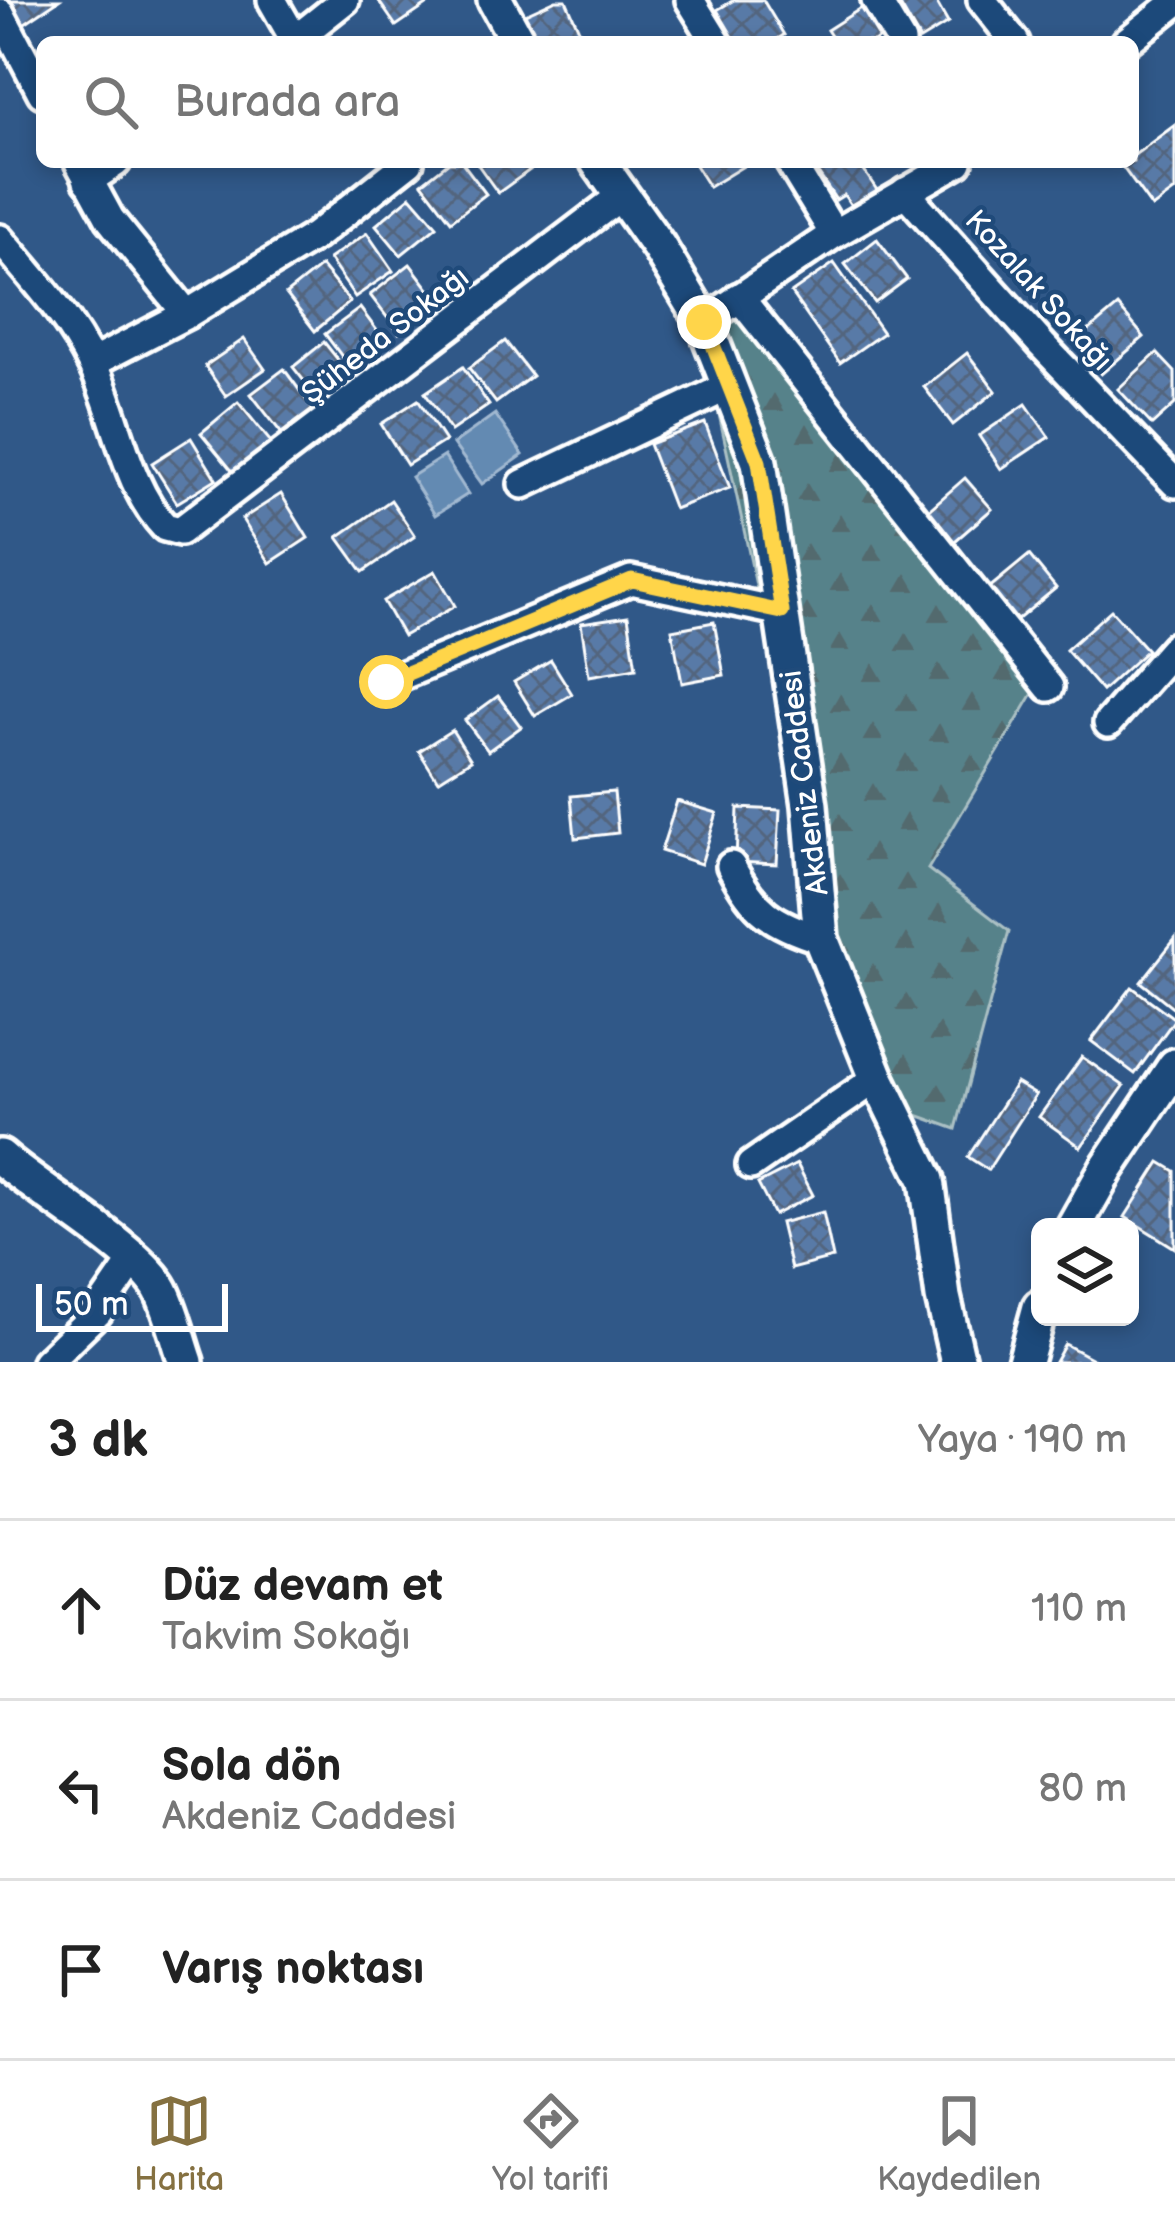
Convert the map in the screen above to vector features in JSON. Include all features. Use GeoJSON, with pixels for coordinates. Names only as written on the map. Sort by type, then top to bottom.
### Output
{"type":"FeatureCollection","features":[{"type":"Feature","properties":{"kind":"street"},"geometry":{"type":"LineString","coordinates":[[272,0],[290,36]]}},
{"type":"Feature","properties":{"kind":"street"},"geometry":{"type":"LineString","coordinates":[[299,36],[345,0]]}},
{"type":"Feature","properties":{"kind":"street"},"geometry":{"type":"LineString","coordinates":[[495,0],[515,36]]}},
{"type":"Feature","properties":{"kind":"street"},"geometry":{"type":"LineString","coordinates":[[690,0],[712,36]]}},
{"type":"Feature","properties":{"kind":"street"},"geometry":{"type":"LineString","coordinates":[[875,0],[897,36]]}},
{"type":"Feature","properties":{"kind":"street"},"geometry":{"type":"LineString","coordinates":[[982,0],[1010,36]]}},
{"type":"Feature","properties":{"kind":"street"},"geometry":{"type":"LineString","coordinates":[[1133,36],[1171,3]]}},
{"type":"Feature","properties":{"kind":"street"},"geometry":{"type":"LineString","coordinates":[[0,13],[36,82]]}},
{"type":"Feature","properties":{"kind":"street"},"geometry":{"type":"LineString","coordinates":[[0,239],[65,319],[92,363],[187,314],[315,236],[401,168]]}},
{"type":"Feature","properties":{"kind":"street","name":"Akdeniz Caddesi"},"geometry":{"type":"LineString","coordinates":[[602,168],[704,322],[759,462],[810,805],[821,939],[877,1078],[927,1180],[943,1297],[958,1362]]}},
{"type":"Feature","properties":{"kind":"street"},"geometry":{"type":"LineString","coordinates":[[794,168],[834,233]]}},
{"type":"Feature","properties":{"kind":"street"},"geometry":{"type":"LineString","coordinates":[[704,322],[834,233],[947,168]]}},
{"type":"Feature","properties":{"kind":"street"},"geometry":{"type":"LineString","coordinates":[[84,171],[121,234],[187,314]]}},
{"type":"Feature","properties":{"kind":"street","name":"Kozalak Sokağı"},"geometry":{"type":"LineString","coordinates":[[905,192],[1042,345],[1175,483]]}},
{"type":"Feature","properties":{"kind":"street","name":"Şüheda Sokağı"},"geometry":{"type":"LineString","coordinates":[[92,363],[136,477],[159,521],[172,530],[188,528],[622,195]]}},
{"type":"Feature","properties":{"kind":"street"},"geometry":{"type":"LineString","coordinates":[[739,296],[1049,687]]}},
{"type":"Feature","properties":{"kind":"street"},"geometry":{"type":"LineString","coordinates":[[523,484],[729,386]]}},
{"type":"Feature","properties":{"kind":"street"},"geometry":{"type":"LineString","coordinates":[[386,682],[632,580],[782,612]]}},
{"type":"Feature","properties":{"kind":"street"},"geometry":{"type":"LineString","coordinates":[[1108,723],[1175,647]]}},
{"type":"Feature","properties":{"kind":"street"},"geometry":{"type":"LineString","coordinates":[[731,866],[748,901],[789,929],[821,939]]}},
{"type":"Feature","properties":{"kind":"street"},"geometry":{"type":"LineString","coordinates":[[1079,1218],[1175,1066]]}},
{"type":"Feature","properties":{"kind":"street"},"geometry":{"type":"LineString","coordinates":[[751,1165],[877,1078]]}},
{"type":"Feature","properties":{"kind":"street"},"geometry":{"type":"LineString","coordinates":[[0,1157],[135,1258],[160,1287],[186,1362]]}},
{"type":"Feature","properties":{"kind":"street"},"geometry":{"type":"LineString","coordinates":[[46,1362],[98,1312],[135,1258]]}},
{"type":"Feature","properties":{"kind":"street"},"geometry":{"type":"LineString","coordinates":[[1025,1362],[1035,1326]]}},
{"type":"Feature","properties":{"kind":"green space"},"geometry":{"type":"Polygon","coordinates":[[[741,306],[1044,675],[928,869],[1009,931],[956,1129],[886,1104],[846,1002],[709,368],[741,306]]]}},
{"type":"Feature","properties":{"kind":"water"},"geometry":{"type":"Polygon","coordinates":[[[495,414],[523,455],[482,484],[453,444],[495,414]]]}},
{"type":"Feature","properties":{"kind":"water"},"geometry":{"type":"Polygon","coordinates":[[[444,456],[468,494],[435,515],[411,477],[444,456]]]}},
{"type":"Feature","properties":{"kind":"building"},"geometry":{"type":"Polygon","coordinates":[[[5,0],[59,0],[22,25],[5,0]]]}},
{"type":"Feature","properties":{"kind":"building"},"geometry":{"type":"Polygon","coordinates":[[[378,0],[434,0],[396,26],[378,0]]]}},
{"type":"Feature","properties":{"kind":"building"},"geometry":{"type":"Polygon","coordinates":[[[566,0],[582,36],[530,36],[521,16],[566,0]]]}},
{"type":"Feature","properties":{"kind":"building"},"geometry":{"type":"Polygon","coordinates":[[[734,0],[763,0],[784,35],[732,36],[717,10],[734,0]]]}},
{"type":"Feature","properties":{"kind":"building"},"geometry":{"type":"Polygon","coordinates":[[[897,0],[935,0],[948,23],[918,36],[897,0]]]}},
{"type":"Feature","properties":{"kind":"building"},"geometry":{"type":"Polygon","coordinates":[[[863,7],[882,36],[831,36],[827,30],[863,7]]]}},
{"type":"Feature","properties":{"kind":"building"},"geometry":{"type":"Polygon","coordinates":[[[1175,125],[1175,191],[1152,208],[1123,168],[1139,168],[1139,152],[1175,125]]]}},
{"type":"Feature","properties":{"kind":"building"},"geometry":{"type":"Polygon","coordinates":[[[441,168],[466,168],[486,194],[451,221],[422,183],[441,168]]]}},
{"type":"Feature","properties":{"kind":"building"},"geometry":{"type":"Polygon","coordinates":[[[480,168],[533,168],[498,193],[480,168]]]}},
{"type":"Feature","properties":{"kind":"building"},"geometry":{"type":"Polygon","coordinates":[[[697,168],[740,168],[709,187],[697,168]]]}},
{"type":"Feature","properties":{"kind":"building"},"geometry":{"type":"Polygon","coordinates":[[[862,168],[879,193],[854,210],[844,195],[836,200],[816,170],[862,168]]]}},
{"type":"Feature","properties":{"kind":"building"},"geometry":{"type":"Polygon","coordinates":[[[411,196],[437,226],[401,255],[376,225],[411,196]]]}},
{"type":"Feature","properties":{"kind":"building"},"geometry":{"type":"Polygon","coordinates":[[[367,233],[393,271],[355,297],[329,259],[367,233]]]}},
{"type":"Feature","properties":{"kind":"building"},"geometry":{"type":"Polygon","coordinates":[[[877,239],[907,279],[875,303],[845,264],[877,239]]]}},
{"type":"Feature","properties":{"kind":"building"},"geometry":{"type":"Polygon","coordinates":[[[834,263],[883,333],[840,363],[791,293],[834,263]]]}},
{"type":"Feature","properties":{"kind":"building"},"geometry":{"type":"Polygon","coordinates":[[[410,264],[439,302],[399,333],[370,295],[410,264]]]}},
{"type":"Feature","properties":{"kind":"building"},"geometry":{"type":"Polygon","coordinates":[[[321,266],[350,302],[315,331],[286,294],[321,266]]]}},
{"type":"Feature","properties":{"kind":"building"},"geometry":{"type":"Polygon","coordinates":[[[1118,306],[1144,337],[1101,374],[1075,342],[1118,306]]]}},
{"type":"Feature","properties":{"kind":"building"},"geometry":{"type":"Polygon","coordinates":[[[360,308],[387,344],[352,370],[325,334],[360,308]]]}},
{"type":"Feature","properties":{"kind":"building"},"geometry":{"type":"Polygon","coordinates":[[[244,339],[265,369],[226,396],[205,366],[244,339]]]}},
{"type":"Feature","properties":{"kind":"building"},"geometry":{"type":"Polygon","coordinates":[[[505,341],[532,376],[496,403],[469,368],[505,341]]]}},
{"type":"Feature","properties":{"kind":"building"},"geometry":{"type":"Polygon","coordinates":[[[324,342],[354,380],[323,405],[293,367],[324,342]]]}},
{"type":"Feature","properties":{"kind":"building"},"geometry":{"type":"Polygon","coordinates":[[[967,353],[996,391],[953,425],[924,387],[967,353]]]}},
{"type":"Feature","properties":{"kind":"building"},"geometry":{"type":"Polygon","coordinates":[[[1157,353],[1175,372],[1175,404],[1152,425],[1118,389],[1157,353]]]}},
{"type":"Feature","properties":{"kind":"building"},"geometry":{"type":"Polygon","coordinates":[[[463,367],[489,405],[451,431],[425,393],[463,367]]]}},
{"type":"Feature","properties":{"kind":"building"},"geometry":{"type":"Polygon","coordinates":[[[284,369],[314,410],[282,434],[251,394],[284,369]]]}},
{"type":"Feature","properties":{"kind":"building"},"geometry":{"type":"Polygon","coordinates":[[[418,400],[445,441],[407,465],[381,424],[418,400]]]}},
{"type":"Feature","properties":{"kind":"building"},"geometry":{"type":"Polygon","coordinates":[[[238,402],[275,447],[238,478],[201,433],[238,402]]]}},
{"type":"Feature","properties":{"kind":"building"},"geometry":{"type":"Polygon","coordinates":[[[1026,404],[1049,437],[1001,469],[979,436],[1026,404]]]}},
{"type":"Feature","properties":{"kind":"building"},"geometry":{"type":"Polygon","coordinates":[[[705,423],[730,488],[674,509],[649,444],[705,423]]]}},
{"type":"Feature","properties":{"kind":"building"},"geometry":{"type":"Polygon","coordinates":[[[191,438],[216,479],[177,503],[152,463],[191,438]]]}},
{"type":"Feature","properties":{"kind":"building"},"geometry":{"type":"Polygon","coordinates":[[[965,478],[992,509],[948,547],[922,516],[965,478]]]}},
{"type":"Feature","properties":{"kind":"building"},"geometry":{"type":"Polygon","coordinates":[[[281,494],[308,538],[270,563],[242,519],[281,494]]]}},
{"type":"Feature","properties":{"kind":"building"},"geometry":{"type":"Polygon","coordinates":[[[391,500],[415,536],[363,572],[338,537],[391,500]]]}},
{"type":"Feature","properties":{"kind":"building"},"geometry":{"type":"Polygon","coordinates":[[[1029,555],[1056,588],[1010,626],[983,593],[1029,555]]]}},
{"type":"Feature","properties":{"kind":"building"},"geometry":{"type":"Polygon","coordinates":[[[435,571],[455,606],[403,636],[383,601],[435,571]]]}},
{"type":"Feature","properties":{"kind":"building"},"geometry":{"type":"Polygon","coordinates":[[[1111,610],[1147,650],[1102,691],[1066,650],[1111,610]]]}},
{"type":"Feature","properties":{"kind":"building"},"geometry":{"type":"Polygon","coordinates":[[[628,616],[636,668],[589,676],[581,623],[628,616]]]}},
{"type":"Feature","properties":{"kind":"building"},"geometry":{"type":"Polygon","coordinates":[[[714,622],[724,675],[682,683],[672,630],[714,622]]]}},
{"type":"Feature","properties":{"kind":"building"},"geometry":{"type":"Polygon","coordinates":[[[551,660],[572,694],[535,716],[514,682],[551,660]]]}},
{"type":"Feature","properties":{"kind":"building"},"geometry":{"type":"Polygon","coordinates":[[[498,696],[521,727],[488,751],[465,720],[498,696]]]}},
{"type":"Feature","properties":{"kind":"building"},"geometry":{"type":"Polygon","coordinates":[[[452,730],[471,760],[438,781],[419,751],[452,730]]]}},
{"type":"Feature","properties":{"kind":"building"},"geometry":{"type":"Polygon","coordinates":[[[614,792],[618,833],[575,838],[571,796],[614,792]]]}},
{"type":"Feature","properties":{"kind":"building"},"geometry":{"type":"Polygon","coordinates":[[[677,801],[717,813],[701,864],[661,851],[677,801]]]}},
{"type":"Feature","properties":{"kind":"building"},"geometry":{"type":"Polygon","coordinates":[[[738,808],[780,810],[777,864],[736,862],[738,808]]]}},
{"type":"Feature","properties":{"kind":"building"},"geometry":{"type":"Polygon","coordinates":[[[1175,939],[1175,1009],[1141,982],[1175,939]]]}},
{"type":"Feature","properties":{"kind":"building"},"geometry":{"type":"Polygon","coordinates":[[[1132,987],[1175,1019],[1135,1074],[1091,1041],[1132,987]]]}},
{"type":"Feature","properties":{"kind":"building"},"geometry":{"type":"Polygon","coordinates":[[[1082,1057],[1124,1086],[1081,1147],[1039,1117],[1082,1057]]]}},
{"type":"Feature","properties":{"kind":"building"},"geometry":{"type":"Polygon","coordinates":[[[1016,1083],[1036,1095],[988,1170],[968,1157],[1016,1083]]]}},
{"type":"Feature","properties":{"kind":"building"},"geometry":{"type":"Polygon","coordinates":[[[1160,1162],[1175,1171],[1175,1248],[1139,1226],[1139,1218],[1125,1217],[1160,1162]]]}},
{"type":"Feature","properties":{"kind":"building"},"geometry":{"type":"Polygon","coordinates":[[[797,1164],[813,1195],[774,1215],[758,1184],[797,1164]]]}},
{"type":"Feature","properties":{"kind":"building"},"geometry":{"type":"Polygon","coordinates":[[[823,1212],[833,1258],[791,1269],[780,1223],[823,1212]]]}},
{"type":"Feature","properties":{"kind":"building"},"geometry":{"type":"Polygon","coordinates":[[[1065,1344],[1098,1362],[1055,1362],[1065,1344]]]}},
{"type":"Feature","properties":{"kind":"route"},"geometry":{"type":"LineString","coordinates":[[386,682],[632,580],[782,612],[759,462],[704,322]]}}]}
